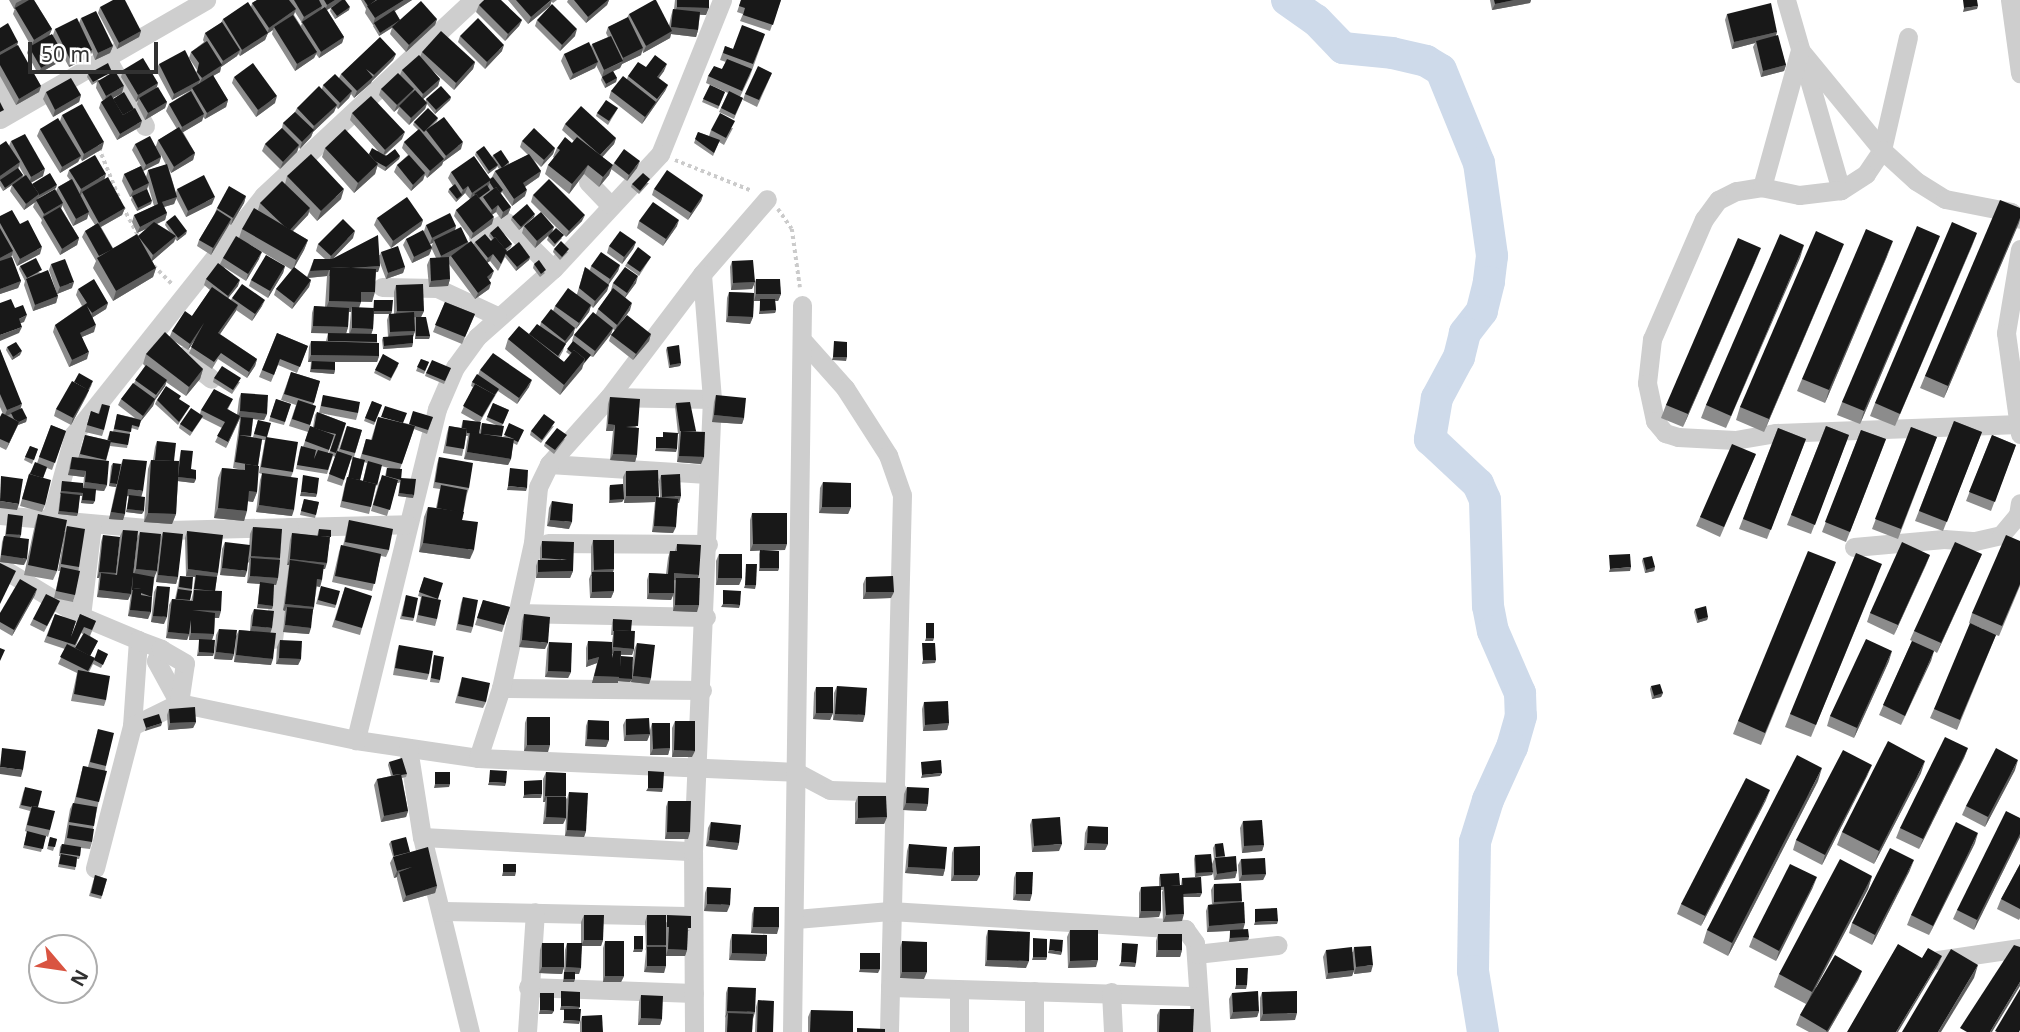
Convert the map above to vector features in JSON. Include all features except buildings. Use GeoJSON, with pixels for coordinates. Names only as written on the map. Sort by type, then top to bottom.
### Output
{"type":"FeatureCollection","features":[{"type":"Feature","properties":{"kind":"street"},"geometry":{"type":"LineString","coordinates":[[0,82],[7,114],[206,0]]}},
{"type":"Feature","properties":{"kind":"street"},"geometry":{"type":"LineString","coordinates":[[51,518],[74,434],[263,196],[473,0]]}},
{"type":"Feature","properties":{"kind":"street"},"geometry":{"type":"LineString","coordinates":[[356,740],[407,524],[447,383],[477,337],[497,316],[553,269],[609,204],[660,154],[722,0]]}},
{"type":"Feature","properties":{"kind":"street"},"geometry":{"type":"LineString","coordinates":[[1786,0],[1841,190]]}},
{"type":"Feature","properties":{"kind":"street"},"geometry":{"type":"LineString","coordinates":[[2010,0],[2020,73]]}},
{"type":"Feature","properties":{"kind":"street"},"geometry":{"type":"LineString","coordinates":[[1908,37],[1882,150],[1866,174],[1841,190],[1799,195],[1762,187],[1736,191],[1718,200],[1703,219],[1652,339],[1647,383],[1655,421],[1665,433],[1734,440],[1776,433],[2019,429],[2006,333],[2020,249]]}},
{"type":"Feature","properties":{"kind":"street"},"geometry":{"type":"LineString","coordinates":[[1800,50],[1882,150],[1945,199],[2011,212],[2020,219]]}},
{"type":"Feature","properties":{"kind":"street"},"geometry":{"type":"LineString","coordinates":[[1762,187],[1800,50]]}},
{"type":"Feature","properties":{"kind":"street"},"geometry":{"type":"LineString","coordinates":[[107,59],[145,125]]}},
{"type":"Feature","properties":{"kind":"street"},"geometry":{"type":"LineString","coordinates":[[31,72],[43,93]]}},
{"type":"Feature","properties":{"kind":"street"},"geometry":{"type":"LineString","coordinates":[[588,182],[609,204]]}},
{"type":"Feature","properties":{"kind":"street"},"geometry":{"type":"LineString","coordinates":[[478,758],[501,688],[533,543],[538,487],[549,464],[609,397],[702,274],[767,199]]}},
{"type":"Feature","properties":{"kind":"street"},"geometry":{"type":"LineString","coordinates":[[478,237],[506,222],[553,269]]}},
{"type":"Feature","properties":{"kind":"street"},"geometry":{"type":"LineString","coordinates":[[694,1032],[694,851],[706,617],[707,474],[712,399],[702,274]]}},
{"type":"Feature","properties":{"kind":"street"},"geometry":{"type":"LineString","coordinates":[[382,287],[438,288],[497,316]]}},
{"type":"Feature","properties":{"kind":"street"},"geometry":{"type":"LineString","coordinates":[[792,1032],[804,342],[802,306]]}},
{"type":"Feature","properties":{"kind":"street"},"geometry":{"type":"LineString","coordinates":[[155,334],[211,379]]}},
{"type":"Feature","properties":{"kind":"street"},"geometry":{"type":"LineString","coordinates":[[804,342],[845,388],[900,478],[898,792],[890,911],[889,1032]]}},
{"type":"Feature","properties":{"kind":"street"},"geometry":{"type":"LineString","coordinates":[[609,397],[712,399]]}},
{"type":"Feature","properties":{"kind":"street"},"geometry":{"type":"LineString","coordinates":[[549,464],[707,474]]}},
{"type":"Feature","properties":{"kind":"street"},"geometry":{"type":"LineString","coordinates":[[1854,547],[1944,539],[1975,541],[2001,535],[2018,515],[2020,503]]}},
{"type":"Feature","properties":{"kind":"street"},"geometry":{"type":"LineString","coordinates":[[0,515],[168,530],[407,524]]}},
{"type":"Feature","properties":{"kind":"street"},"geometry":{"type":"LineString","coordinates":[[81,617],[92,525]]}},
{"type":"Feature","properties":{"kind":"street"},"geometry":{"type":"LineString","coordinates":[[273,639],[289,527]]}},
{"type":"Feature","properties":{"kind":"street"},"geometry":{"type":"LineString","coordinates":[[533,543],[708,544]]}},
{"type":"Feature","properties":{"kind":"street"},"geometry":{"type":"LineString","coordinates":[[0,566],[81,617],[160,649],[185,663],[179,703]]}},
{"type":"Feature","properties":{"kind":"street"},"geometry":{"type":"LineString","coordinates":[[517,613],[706,617]]}},
{"type":"Feature","properties":{"kind":"street"},"geometry":{"type":"LineString","coordinates":[[95,868],[132,726],[138,640]]}},
{"type":"Feature","properties":{"kind":"street"},"geometry":{"type":"LineString","coordinates":[[501,688],[702,690]]}},
{"type":"Feature","properties":{"kind":"street"},"geometry":{"type":"LineString","coordinates":[[132,726],[179,703],[356,740],[478,758],[796,772],[830,790],[898,792]]}},
{"type":"Feature","properties":{"kind":"street"},"geometry":{"type":"LineString","coordinates":[[408,748],[422,837],[444,911],[470,1032]]}},
{"type":"Feature","properties":{"kind":"street"},"geometry":{"type":"LineString","coordinates":[[422,837],[694,851]]}},
{"type":"Feature","properties":{"kind":"street"},"geometry":{"type":"LineString","coordinates":[[444,911],[694,916]]}},
{"type":"Feature","properties":{"kind":"street"},"geometry":{"type":"LineString","coordinates":[[796,919],[890,911],[1185,929],[1195,943],[1201,1032]]}},
{"type":"Feature","properties":{"kind":"street"},"geometry":{"type":"LineString","coordinates":[[527,1032],[528,987],[536,912]]}},
{"type":"Feature","properties":{"kind":"street"},"geometry":{"type":"LineString","coordinates":[[1196,954],[1278,945]]}},
{"type":"Feature","properties":{"kind":"street"},"geometry":{"type":"LineString","coordinates":[[1938,960],[2020,948]]}},
{"type":"Feature","properties":{"kind":"street"},"geometry":{"type":"LineString","coordinates":[[528,987],[694,993]]}},
{"type":"Feature","properties":{"kind":"street"},"geometry":{"type":"LineString","coordinates":[[890,988],[1198,996]]}},
{"type":"Feature","properties":{"kind":"street"},"geometry":{"type":"LineString","coordinates":[[959,990],[959,1032]]}},
{"type":"Feature","properties":{"kind":"street"},"geometry":{"type":"LineString","coordinates":[[1034,991],[1034,1032]]}},
{"type":"Feature","properties":{"kind":"street"},"geometry":{"type":"LineString","coordinates":[[1111,992],[1113,1032]]}},
{"type":"Feature","properties":{"kind":"path"},"geometry":{"type":"LineString","coordinates":[[97,142],[143,245]]}},
{"type":"Feature","properties":{"kind":"path"},"geometry":{"type":"LineString","coordinates":[[660,154],[767,199],[786,216],[792,229],[802,306]]}},
{"type":"Feature","properties":{"kind":"path"},"geometry":{"type":"LineString","coordinates":[[148,255],[159,273],[185,296]]}},
{"type":"Feature","properties":{"kind":"waterway"},"geometry":{"type":"LineString","coordinates":[[1287,0],[1316,20],[1343,48],[1392,53],[1426,61],[1441,70],[1479,163],[1492,256],[1489,282],[1482,311],[1465,333],[1459,357],[1437,398],[1430,439],[1478,484],[1485,500],[1488,606],[1493,631],[1520,693],[1521,716],[1512,747],[1488,800],[1475,842],[1473,971],[1483,1032]]}}]}
